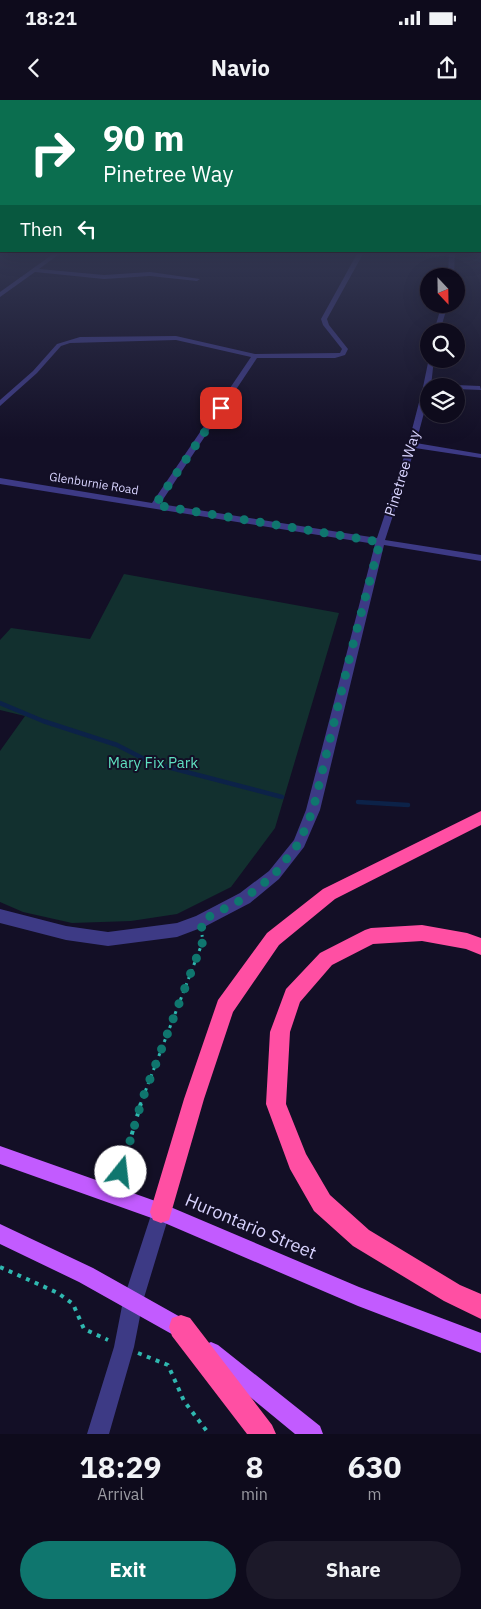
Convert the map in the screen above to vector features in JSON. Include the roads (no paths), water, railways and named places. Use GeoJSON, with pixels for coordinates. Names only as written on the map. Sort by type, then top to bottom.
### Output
{"type":"FeatureCollection","features":[{"type":"Feature","properties":{"kind":"highway"},"geometry":{"type":"LineString","coordinates":[[162,1212],[194,1099],[225,1007],[273,939],[329,894],[481,818]]}},
{"type":"Feature","properties":{"kind":"highway"},"geometry":{"type":"LineString","coordinates":[[481,947],[467,941],[422,933],[370,936],[326,959],[293,996],[280,1032],[276,1104],[298,1161],[322,1203],[361,1238],[452,1293],[481,1308]]}},
{"type":"Feature","properties":{"kind":"highway"},"geometry":{"type":"LineString","coordinates":[[181,1328],[263,1434]]}},
{"type":"Feature","properties":{"kind":"main road","name":"Hurontario Street"},"geometry":{"type":"LineString","coordinates":[[0,1155],[162,1212],[358,1296],[481,1343]]}},
{"type":"Feature","properties":{"kind":"main road"},"geometry":{"type":"LineString","coordinates":[[0,1234],[86,1275],[181,1328],[312,1434]]}},
{"type":"Feature","properties":{"kind":"street"},"geometry":{"type":"LineString","coordinates":[[0,404],[35,372],[59,345],[80,339],[163,337],[255,356],[335,356],[343,354],[345,349],[324,319],[327,314]]}},
{"type":"Feature","properties":{"kind":"street"},"geometry":{"type":"LineString","coordinates":[[155,505],[255,356]]}},
{"type":"Feature","properties":{"kind":"street"},"geometry":{"type":"LineString","coordinates":[[465,387],[480,388]]}},
{"type":"Feature","properties":{"kind":"street","name":"Pinetree Way"},"geometry":{"type":"LineString","coordinates":[[0,916],[66,933],[108,939],[178,930],[201,921],[245,898],[274,875],[299,843],[313,810],[380,542],[420,416]]}},
{"type":"Feature","properties":{"kind":"street"},"geometry":{"type":"LineString","coordinates":[[412,445],[481,456]]}},
{"type":"Feature","properties":{"kind":"street","name":"Glenburnie Road"},"geometry":{"type":"LineString","coordinates":[[0,481],[481,558]]}},
{"type":"Feature","properties":{"kind":"street"},"geometry":{"type":"LineString","coordinates":[[98,1434],[124,1347],[133,1301],[162,1212]]}},
{"type":"Feature","properties":{"kind":"waterway"},"geometry":{"type":"LineString","coordinates":[[0,703],[43,721],[117,745],[152,763],[282,797]]}},
{"type":"Feature","properties":{"kind":"waterway"},"geometry":{"type":"LineString","coordinates":[[358,802],[408,805]]}},
{"type":"Feature","properties":{"kind":"park label","name":"Mary Fix Park"},"geometry":{"type":"Point","coordinates":[153,762]}}]}
